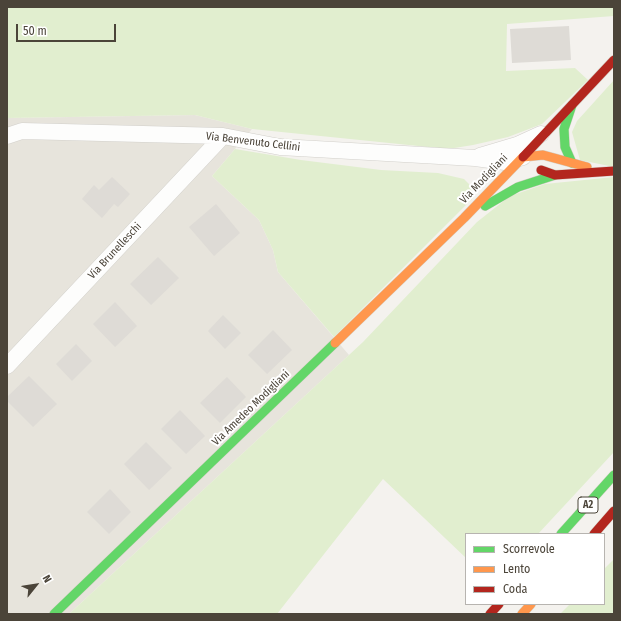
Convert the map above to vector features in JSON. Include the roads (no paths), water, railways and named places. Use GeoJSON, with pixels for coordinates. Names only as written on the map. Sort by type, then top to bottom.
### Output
{"type":"FeatureCollection","features":[{"type":"Feature","properties":{"kind":"main road","name":"Via Modigliani"},"geometry":{"type":"LineString","coordinates":[[464,218],[614,60]]}},
{"type":"Feature","properties":{"kind":"main road"},"geometry":{"type":"LineString","coordinates":[[572,105],[564,129],[565,147],[572,163]]}},
{"type":"Feature","properties":{"kind":"main road"},"geometry":{"type":"LineString","coordinates":[[523,157],[543,155],[602,172]]}},
{"type":"Feature","properties":{"kind":"main road"},"geometry":{"type":"LineString","coordinates":[[523,157],[533,168],[555,175]]}},
{"type":"Feature","properties":{"kind":"main road"},"geometry":{"type":"LineString","coordinates":[[464,218],[518,187],[555,175],[614,171]]}},
{"type":"Feature","properties":{"kind":"main road","name":"Via Amedeo Modigliani"},"geometry":{"type":"LineString","coordinates":[[54,614],[464,218]]}},
{"type":"Feature","properties":{"kind":"main road","name":"A2"},"geometry":{"type":"LineString","coordinates":[[562,533],[614,475]]}},
{"type":"Feature","properties":{"kind":"main road","name":"A2"},"geometry":{"type":"LineString","coordinates":[[595,533],[614,511]]}},
{"type":"Feature","properties":{"kind":"main road"},"geometry":{"type":"LineString","coordinates":[[490,614],[497,605]]}},
{"type":"Feature","properties":{"kind":"main road"},"geometry":{"type":"LineString","coordinates":[[522,614],[530,605]]}},
{"type":"Feature","properties":{"kind":"street","name":"Via Benvenuto Cellini"},"geometry":{"type":"LineString","coordinates":[[7,136],[22,131],[224,136],[280,147],[475,158],[510,155],[523,157]]}},
{"type":"Feature","properties":{"kind":"street","name":"Via Benvenuto Cellini"},"geometry":{"type":"LineString","coordinates":[[475,158],[517,145],[546,132]]}},
{"type":"Feature","properties":{"kind":"street","name":"Via Brunelleschi"},"geometry":{"type":"LineString","coordinates":[[7,366],[224,136]]}},
{"type":"Feature","properties":{"kind":"street"},"geometry":{"type":"LineString","coordinates":[[475,158],[488,169],[497,183]]}}]}
